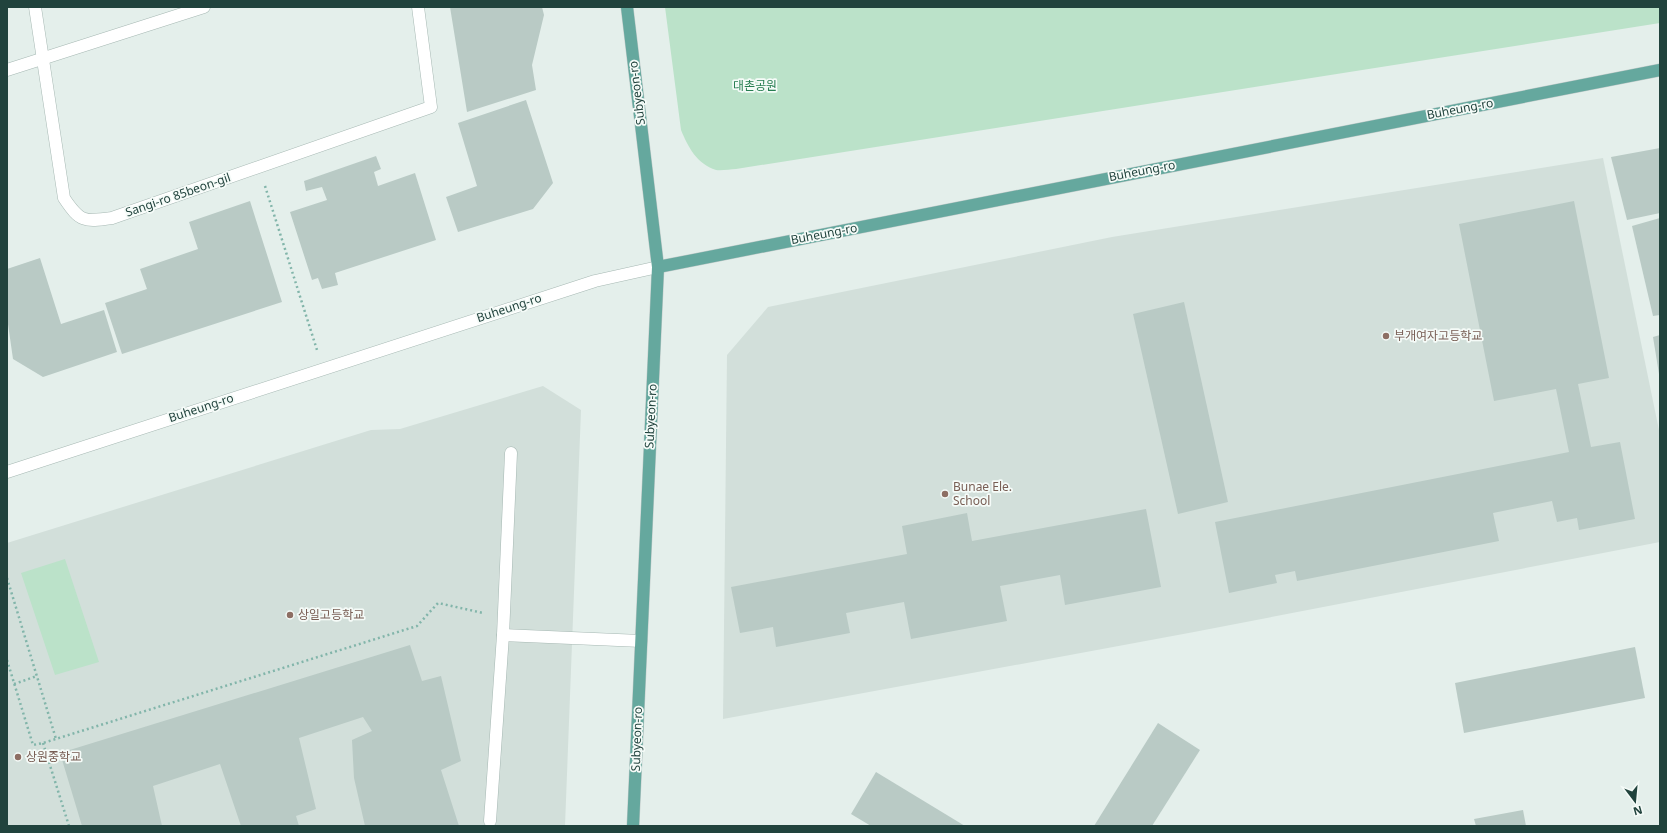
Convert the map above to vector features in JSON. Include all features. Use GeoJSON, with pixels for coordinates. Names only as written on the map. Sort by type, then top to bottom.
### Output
{"type":"FeatureCollection","features":[{"type":"Feature","properties":{"kind":"main road","name":"Subyeon-ro"},"geometry":{"type":"LineString","coordinates":[[627,7],[658,266],[633,826]]}},
{"type":"Feature","properties":{"kind":"main road","name":"Buheung-ro"},"geometry":{"type":"LineString","coordinates":[[658,266],[1660,70]]}},
{"type":"Feature","properties":{"kind":"street","name":"Sangi-ro 85beon-gil"},"geometry":{"type":"LineString","coordinates":[[35,7],[64,198],[75,214],[91,221],[112,218],[431,107],[418,7]]}},
{"type":"Feature","properties":{"kind":"street"},"geometry":{"type":"LineString","coordinates":[[7,70],[204,7]]}},
{"type":"Feature","properties":{"kind":"street","name":"Buheung-ro"},"geometry":{"type":"LineString","coordinates":[[7,472],[323,368],[595,281],[658,266]]}},
{"type":"Feature","properties":{"kind":"street"},"geometry":{"type":"LineString","coordinates":[[490,821],[503,635],[511,453]]}},
{"type":"Feature","properties":{"kind":"street"},"geometry":{"type":"LineString","coordinates":[[503,635],[641,641]]}},
{"type":"Feature","properties":{"kind":"path"},"geometry":{"type":"LineString","coordinates":[[259,167],[323,368]]}},
{"type":"Feature","properties":{"kind":"path"},"geometry":{"type":"LineString","coordinates":[[7,578],[56,739]]}},
{"type":"Feature","properties":{"kind":"path"},"geometry":{"type":"LineString","coordinates":[[7,660],[33,746],[417,626],[438,603],[504,617]]}},
{"type":"Feature","properties":{"kind":"path"},"geometry":{"type":"LineString","coordinates":[[14,684],[37,676]]}},
{"type":"Feature","properties":{"kind":"path"},"geometry":{"type":"LineString","coordinates":[[44,743],[69,826]]}},
{"type":"Feature","properties":{"kind":"shaded area"},"geometry":{"type":"Polygon","coordinates":[[[1603,158],[1660,435],[1660,542],[1194,632],[723,719],[727,355],[768,307],[1112,237],[1603,158]]]}},
{"type":"Feature","properties":{"kind":"shaded area","name":"상일고등학교"},"geometry":{"type":"Polygon","coordinates":[[[543,386],[581,410],[565,826],[7,826],[7,543],[371,430],[400,429],[543,386]]]}},
{"type":"Feature","properties":{"kind":"green space","name":"대촌공원"},"geometry":{"type":"Polygon","coordinates":[[[665,7],[1660,7],[1660,23],[736,169],[716,170],[698,159],[690,149],[681,130],[665,7]]]}},
{"type":"Feature","properties":{"kind":"green space"},"geometry":{"type":"Polygon","coordinates":[[[65,559],[99,662],[55,675],[21,573],[65,559]]]}},
{"type":"Feature","properties":{"kind":"building"},"geometry":{"type":"Polygon","coordinates":[[[450,7],[542,7],[544,15],[532,65],[536,90],[467,112],[450,7]]]}},
{"type":"Feature","properties":{"kind":"building"},"geometry":{"type":"Polygon","coordinates":[[[526,100],[553,183],[533,209],[458,232],[446,197],[477,186],[458,123],[526,100]]]}},
{"type":"Feature","properties":{"kind":"building"},"geometry":{"type":"Polygon","coordinates":[[[1660,148],[1660,213],[1627,220],[1611,157],[1660,148]]]}},
{"type":"Feature","properties":{"kind":"building"},"geometry":{"type":"Polygon","coordinates":[[[376,156],[381,169],[374,172],[378,186],[415,173],[436,240],[335,273],[338,285],[322,289],[318,278],[312,280],[290,212],[327,200],[322,187],[306,191],[304,181],[376,156]]]}},
{"type":"Feature","properties":{"kind":"building"},"geometry":{"type":"Polygon","coordinates":[[[250,201],[282,302],[122,354],[105,303],[147,289],[140,269],[198,249],[189,222],[250,201]]]}},
{"type":"Feature","properties":{"kind":"building"},"geometry":{"type":"Polygon","coordinates":[[[1574,201],[1609,378],[1578,384],[1591,447],[1620,442],[1635,519],[1579,530],[1577,518],[1557,522],[1552,501],[1493,513],[1499,541],[1297,581],[1295,571],[1275,575],[1277,583],[1229,593],[1215,522],[1569,452],[1556,389],[1494,401],[1459,224],[1574,201]]]}},
{"type":"Feature","properties":{"kind":"building"},"geometry":{"type":"Polygon","coordinates":[[[1660,218],[1660,315],[1653,316],[1632,226],[1660,218]]]}},
{"type":"Feature","properties":{"kind":"building"},"geometry":{"type":"Polygon","coordinates":[[[40,258],[61,324],[104,310],[117,352],[43,377],[13,359],[7,317],[7,269],[40,258]]]}},
{"type":"Feature","properties":{"kind":"building"},"geometry":{"type":"Polygon","coordinates":[[[1184,302],[1228,502],[1178,514],[1133,314],[1184,302]]]}},
{"type":"Feature","properties":{"kind":"building"},"geometry":{"type":"Polygon","coordinates":[[[1660,335],[1660,374],[1659,374],[1653,337],[1660,335]]]}},
{"type":"Feature","properties":{"kind":"building"},"geometry":{"type":"Polygon","coordinates":[[[1146,509],[1161,587],[1065,605],[1060,575],[1000,586],[1007,621],[911,639],[904,602],[846,613],[850,633],[776,647],[773,627],[740,633],[731,587],[907,554],[902,526],[967,513],[972,541],[1146,509]]]}},
{"type":"Feature","properties":{"kind":"building"},"geometry":{"type":"Polygon","coordinates":[[[410,645],[422,681],[441,676],[461,761],[441,770],[459,826],[365,826],[354,778],[352,740],[372,731],[363,717],[299,738],[316,809],[296,816],[299,826],[241,826],[220,764],[153,786],[162,826],[82,826],[60,753],[410,645]]]}},
{"type":"Feature","properties":{"kind":"building"},"geometry":{"type":"Polygon","coordinates":[[[1635,647],[1645,698],[1464,733],[1455,683],[1635,647]]]}},
{"type":"Feature","properties":{"kind":"building"},"geometry":{"type":"Polygon","coordinates":[[[1158,723],[1200,750],[1152,826],[1094,826],[1158,723]]]}},
{"type":"Feature","properties":{"kind":"building"},"geometry":{"type":"Polygon","coordinates":[[[876,772],[965,826],[871,826],[851,814],[876,772]]]}},
{"type":"Feature","properties":{"kind":"building"},"geometry":{"type":"Polygon","coordinates":[[[1523,810],[1526,826],[1476,826],[1474,819],[1523,810]]]}},
{"type":"Feature","properties":{"kind":"place","name":"부개여자고등학교"},"geometry":{"type":"Point","coordinates":[1386,336]}},
{"type":"Feature","properties":{"kind":"place","name":"Bunae Ele. School"},"geometry":{"type":"Point","coordinates":[945,494]}},
{"type":"Feature","properties":{"kind":"place","name":"상일고등학교"},"geometry":{"type":"Point","coordinates":[290,615]}},
{"type":"Feature","properties":{"kind":"place","name":"상원중학교"},"geometry":{"type":"Point","coordinates":[18,757]}}]}
